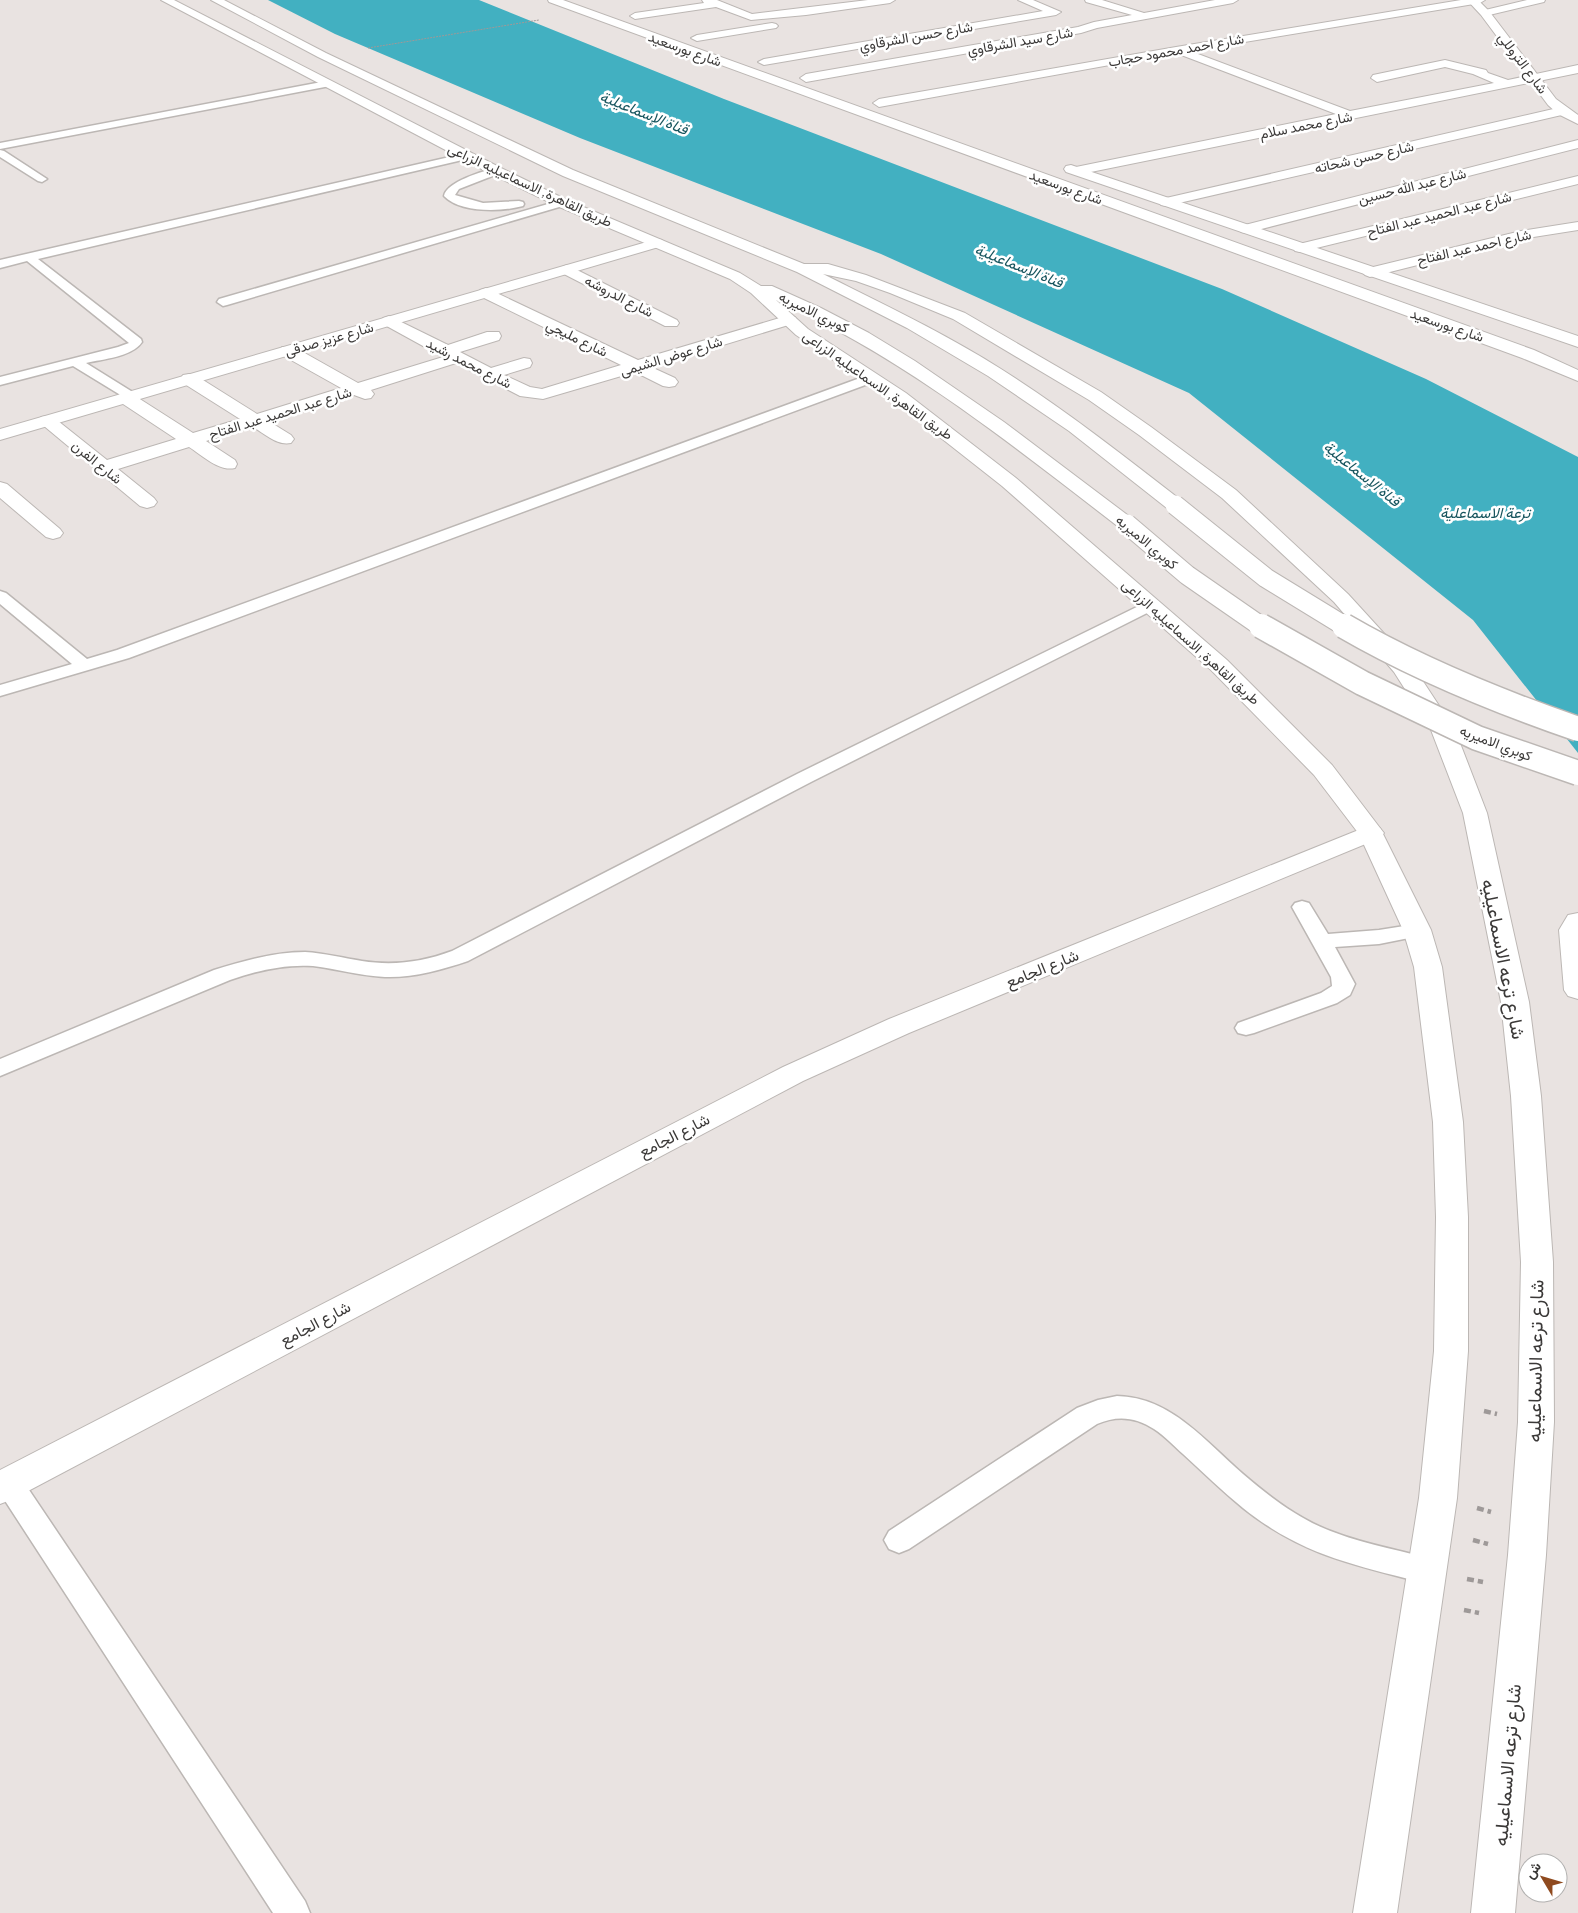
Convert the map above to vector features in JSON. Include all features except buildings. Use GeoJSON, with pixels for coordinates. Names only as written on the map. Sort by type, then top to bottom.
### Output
{"type":"FeatureCollection","features":[{"type":"Feature","properties":{"kind":"main road","name":"طريق القاهرة, الاسماعيليه الزراعى"},"geometry":{"type":"LineString","coordinates":[[166,0],[298,75],[328,84],[496,172],[556,200],[735,276],[757,290],[802,332],[871,378],[954,438],[1151,605],[1219,665],[1271,715],[1323,770],[1371,833],[1417,930],[1428,966],[1442,1059],[1448,1122],[1452,1217],[1451,1351],[1446,1404]]}},
{"type":"Feature","properties":{"kind":"main road","name":"طريق القاهرة, الاسماعيليه الزراعى"},"geometry":{"type":"LineString","coordinates":[[216,0],[322,55],[547,164],[802,269],[828,269],[861,278],[959,316],[1030,356],[1113,408],[1229,494],[1341,598],[1403,668],[1443,730],[1475,813]]}},
{"type":"Feature","properties":{"kind":"main road","name":"شارع بورسعيد"},"geometry":{"type":"LineString","coordinates":[[553,0],[1528,354],[1578,376]]}},
{"type":"Feature","properties":{"kind":"main road","name":"شارع بورسعيد"},"geometry":{"type":"LineString","coordinates":[[591,0],[834,87]]}},
{"type":"Feature","properties":{"kind":"main road"},"geometry":{"type":"LineString","coordinates":[[714,3],[749,17],[806,12],[890,0]]}},
{"type":"Feature","properties":{"kind":"main road"},"geometry":{"type":"LineString","coordinates":[[1024,0],[1044,7],[1061,4]]}},
{"type":"Feature","properties":{"kind":"main road"},"geometry":{"type":"LineString","coordinates":[[1090,0],[1146,15]]}},
{"type":"Feature","properties":{"kind":"main road","name":"شارع سيد الشرقاوي"},"geometry":{"type":"LineString","coordinates":[[806,78],[1077,31],[1094,25],[1232,0]]}},
{"type":"Feature","properties":{"kind":"main road","name":"شارع التروللي"},"geometry":{"type":"LineString","coordinates":[[1475,0],[1537,79],[1552,102],[1573,116]]}},
{"type":"Feature","properties":{"kind":"main road","name":"شارع احمد محمود حجاب"},"geometry":{"type":"LineString","coordinates":[[908,112],[875,101],[1475,0]]}},
{"type":"Feature","properties":{"kind":"main road"},"geometry":{"type":"LineString","coordinates":[[1485,12],[1540,0]]}},
{"type":"Feature","properties":{"kind":"main road"},"geometry":{"type":"LineString","coordinates":[[635,16],[714,3],[745,2]]}},
{"type":"Feature","properties":{"kind":"main road","name":"شارع حسن الشرقاوي"},"geometry":{"type":"LineString","coordinates":[[764,62],[1056,12],[1044,7]]}},
{"type":"Feature","properties":{"kind":"main road"},"geometry":{"type":"LineString","coordinates":[[786,13],[812,24]]}},
{"type":"Feature","properties":{"kind":"main road"},"geometry":{"type":"LineString","coordinates":[[1052,23],[1077,31]]}},
{"type":"Feature","properties":{"kind":"main road"},"geometry":{"type":"LineString","coordinates":[[697,38],[773,26]]}},
{"type":"Feature","properties":{"kind":"main road"},"geometry":{"type":"LineString","coordinates":[[986,33],[1013,42]]}},
{"type":"Feature","properties":{"kind":"main road"},"geometry":{"type":"LineString","coordinates":[[846,38],[864,45]]}},
{"type":"Feature","properties":{"kind":"main road"},"geometry":{"type":"LineString","coordinates":[[1176,50],[1351,116]]}},
{"type":"Feature","properties":{"kind":"main road"},"geometry":{"type":"LineString","coordinates":[[1377,78],[1447,63],[1482,73],[1479,74],[1510,84]]}},
{"type":"Feature","properties":{"kind":"main road","name":"شارع محمد سلام"},"geometry":{"type":"LineString","coordinates":[[1076,171],[1537,79],[1578,69]]}},
{"type":"Feature","properties":{"kind":"main road"},"geometry":{"type":"LineString","coordinates":[[1411,70],[1478,90]]}},
{"type":"Feature","properties":{"kind":"main road","name":"شارع حسن شحاته"},"geometry":{"type":"LineString","coordinates":[[1166,202],[1573,116]]}},
{"type":"Feature","properties":{"kind":"main road","name":"شارع عبد الله حسين"},"geometry":{"type":"LineString","coordinates":[[1246,229],[1578,144]]}},
{"type":"Feature","properties":{"kind":"main road"},"geometry":{"type":"LineString","coordinates":[[467,156],[492,152],[512,146]]}},
{"type":"Feature","properties":{"kind":"main road"},"geometry":{"type":"LineString","coordinates":[[496,172],[519,166],[547,164]]}},
{"type":"Feature","properties":{"kind":"main road","name":"شارع بورسعيد"},"geometry":{"type":"LineString","coordinates":[[1058,165],[1578,342]]}},
{"type":"Feature","properties":{"kind":"main road","name":"شارع عبد الحميد عبد الفتاح"},"geometry":{"type":"LineString","coordinates":[[1300,248],[1578,180]]}},
{"type":"Feature","properties":{"kind":"main road","name":"شارع احمد عبد الفتاح"},"geometry":{"type":"LineString","coordinates":[[1370,272],[1521,235],[1578,226]]}},
{"type":"Feature","properties":{"kind":"main road","name":"شارع عزيز صدقى"},"geometry":{"type":"LineString","coordinates":[[0,436],[657,243]]}},
{"type":"Feature","properties":{"kind":"main road"},"geometry":{"type":"LineString","coordinates":[[802,269],[913,325],[994,372],[1075,427],[1279,586],[1346,627],[1434,672],[1578,729]]}},
{"type":"Feature","properties":{"kind":"main road","name":"شارع الدروشه"},"geometry":{"type":"LineString","coordinates":[[567,270],[671,323]]}},
{"type":"Feature","properties":{"kind":"main road","name":"كوبري الاميريه"},"geometry":{"type":"LineString","coordinates":[[735,276],[820,313],[917,369],[973,408],[1127,524],[1187,575],[1258,623],[1362,683],[1477,738],[1578,773]]}},
{"type":"Feature","properties":{"kind":"main road","name":"شارع مليجي"},"geometry":{"type":"LineString","coordinates":[[486,293],[669,382]]}},
{"type":"Feature","properties":{"kind":"main road","name":"شارع عوض الشيمى"},"geometry":{"type":"LineString","coordinates":[[552,393],[789,320]]}},
{"type":"Feature","properties":{"kind":"main road","name":"شارع محمد رشيد"},"geometry":{"type":"LineString","coordinates":[[389,321],[450,355],[533,394],[552,393]]}},
{"type":"Feature","properties":{"kind":"main road","name":"شارع عبد الحميد عبد الفتاح"},"geometry":{"type":"LineString","coordinates":[[104,467],[356,389],[450,355],[493,336]]}},
{"type":"Feature","properties":{"kind":"main road"},"geometry":{"type":"LineString","coordinates":[[288,351],[377,400]]}},
{"type":"Feature","properties":{"kind":"main road"},"geometry":{"type":"LineString","coordinates":[[489,374],[524,363]]}},
{"type":"Feature","properties":{"kind":"main road"},"geometry":{"type":"LineString","coordinates":[[189,380],[285,439]]}},
{"type":"Feature","properties":{"kind":"main road"},"geometry":{"type":"LineString","coordinates":[[129,397],[228,464]]}},
{"type":"Feature","properties":{"kind":"main road","name":"شارع الفرن"},"geometry":{"type":"LineString","coordinates":[[47,421],[147,502]]}},
{"type":"Feature","properties":{"kind":"main road"},"geometry":{"type":"LineString","coordinates":[[0,488],[53,533]]}},
{"type":"Feature","properties":{"kind":"main road","name":"شارع ترعه الاسماعيليه"},"geometry":{"type":"LineString","coordinates":[[1475,813],[1515,1002],[1526,1096],[1536,1254],[1536,1422],[1527,1555],[1493,1913]]}},
{"type":"Feature","properties":{"kind":"main road","name":"شارع الجامع"},"geometry":{"type":"LineString","coordinates":[[5,1485],[598,1174],[793,1074],[899,1026],[1371,833]]}},
{"type":"Feature","properties":{"kind":"main road"},"geometry":{"type":"LineString","coordinates":[[1578,920],[1573,930],[1578,990]]}},
{"type":"Feature","properties":{"kind":"main road"},"geometry":{"type":"LineString","coordinates":[[1375,1913],[1426,1587],[1436,1514],[1446,1404]]}},
{"type":"Feature","properties":{"kind":"lane"},"geometry":{"type":"LineString","coordinates":[[0,146],[328,84]]}},
{"type":"Feature","properties":{"kind":"lane"},"geometry":{"type":"LineString","coordinates":[[120,113],[119,116],[129,122]]}},
{"type":"Feature","properties":{"kind":"lane"},"geometry":{"type":"LineString","coordinates":[[0,153],[42,178]]}},
{"type":"Feature","properties":{"kind":"lane"},"geometry":{"type":"LineString","coordinates":[[0,264],[467,156]]}},
{"type":"Feature","properties":{"kind":"lane"},"geometry":{"type":"LineString","coordinates":[[496,172],[455,187],[450,191],[449,196],[471,206],[483,208],[498,208],[556,200]]}},
{"type":"Feature","properties":{"kind":"lane"},"geometry":{"type":"LineString","coordinates":[[223,302],[556,200]]}},
{"type":"Feature","properties":{"kind":"lane"},"geometry":{"type":"LineString","coordinates":[[0,381],[129,348],[136,342],[29,257]]}},
{"type":"Feature","properties":{"kind":"lane"},"geometry":{"type":"LineString","coordinates":[[75,362],[129,397]]}},
{"type":"Feature","properties":{"kind":"lane"},"geometry":{"type":"LineString","coordinates":[[0,691],[85,666],[871,378]]}},
{"type":"Feature","properties":{"kind":"lane"},"geometry":{"type":"LineString","coordinates":[[0,596],[85,666]]}},
{"type":"Feature","properties":{"kind":"lane"},"geometry":{"type":"LineString","coordinates":[[0,1068],[222,975],[248,966],[303,959],[381,970],[401,970],[422,968],[460,956],[804,778],[1151,605]]}},
{"type":"Feature","properties":{"kind":"lane"},"geometry":{"type":"LineString","coordinates":[[1246,1028],[1329,998],[1342,990],[1344,984],[1342,977],[1302,907]]}},
{"type":"Feature","properties":{"kind":"lane"},"geometry":{"type":"LineString","coordinates":[[1322,941],[1379,937],[1417,930]]}},
{"type":"Feature","properties":{"kind":"lane"},"geometry":{"type":"LineString","coordinates":[[899,1540],[1087,1416],[1100,1409],[1118,1406],[1134,1407],[1152,1413],[1166,1422],[1264,1508],[1310,1536],[1426,1587]]}},
{"type":"Feature","properties":{"kind":"lane"},"geometry":{"type":"LineString","coordinates":[[5,1485],[293,1913]]}},
{"type":"Feature","properties":{"kind":"path"},"geometry":{"type":"LineString","coordinates":[[367,48],[542,20]]}},
{"type":"Feature","properties":{"kind":"path"},"geometry":{"type":"LineString","coordinates":[[1446,1404],[1536,1422]]}},
{"type":"Feature","properties":{"kind":"path"},"geometry":{"type":"LineString","coordinates":[[1436,1514],[1529,1522]]}},
{"type":"Feature","properties":{"kind":"path"},"geometry":{"type":"LineString","coordinates":[[1436,1514],[1527,1555]]}},
{"type":"Feature","properties":{"kind":"path"},"geometry":{"type":"LineString","coordinates":[[1426,1587],[1522,1605]]}},
{"type":"Feature","properties":{"kind":"path"},"geometry":{"type":"LineString","coordinates":[[1426,1587],[1522,1605]]}},
{"type":"Feature","properties":{"kind":"water","name":"ترعة الاسماعلية"},"geometry":{"type":"Polygon","coordinates":[[[268,0],[479,0],[724,99],[1222,289],[1426,379],[1578,457],[1578,753],[1473,620],[1189,393],[881,254],[580,138],[335,34],[268,0]]]}},
{"type":"Feature","properties":{"kind":"water label","name":"قناة الإسماعيلية"},"geometry":{"type":"Point","coordinates":[644,113]}},
{"type":"Feature","properties":{"kind":"water label","name":"قناة الإسماعيلية"},"geometry":{"type":"Point","coordinates":[1019,266]}},
{"type":"Feature","properties":{"kind":"water label","name":"قناة الإسماعيلية"},"geometry":{"type":"Point","coordinates":[1362,474]}}]}
